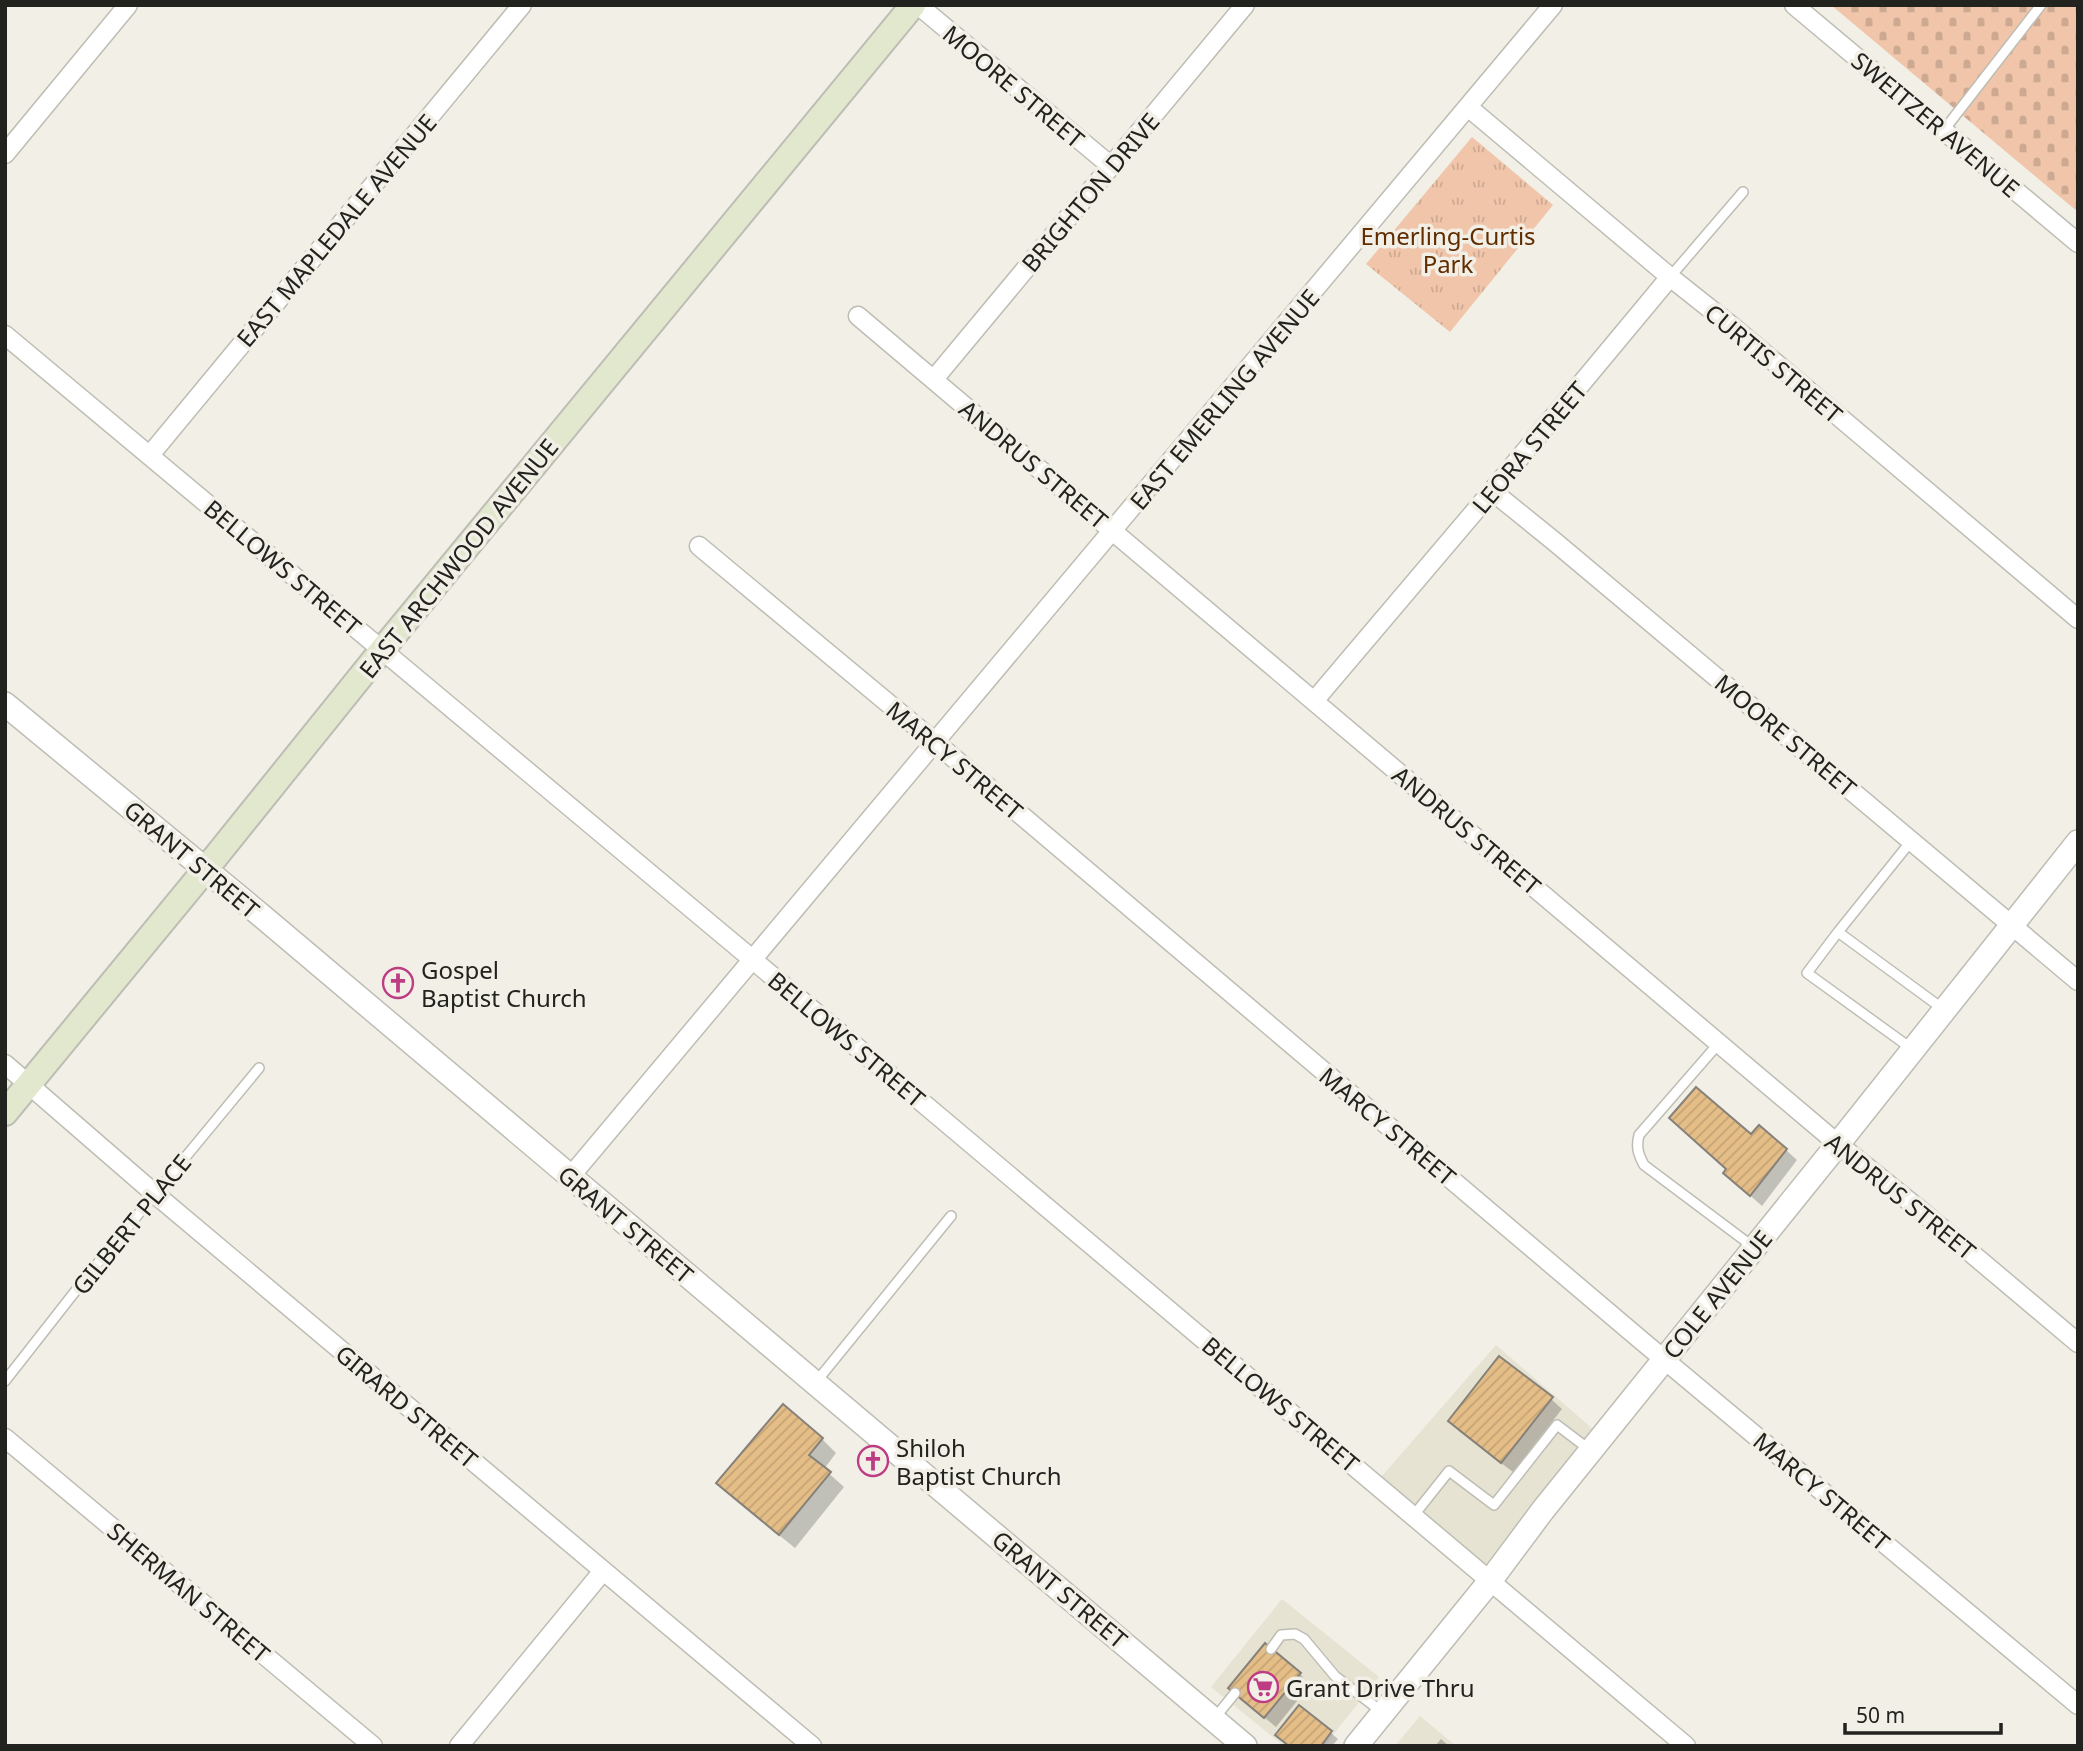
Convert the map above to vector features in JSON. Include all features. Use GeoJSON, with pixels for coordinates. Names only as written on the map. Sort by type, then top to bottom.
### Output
{"type":"FeatureCollection","features":[{"type":"Feature","properties":{"kind":"main road","name":"EAST ARCHWOOD AVENUE"},"geometry":{"type":"LineString","coordinates":[[5,1113],[382,650],[915,5]]}},
{"type":"Feature","properties":{"kind":"street"},"geometry":{"type":"LineString","coordinates":[[5,154],[128,5]]}},
{"type":"Feature","properties":{"kind":"street","name":"EAST MAPLEDALE AVENUE"},"geometry":{"type":"LineString","coordinates":[[149,455],[522,5]]}},
{"type":"Feature","properties":{"kind":"street","name":"MOORE STREET"},"geometry":{"type":"LineString","coordinates":[[915,5],[1111,166]]}},
{"type":"Feature","properties":{"kind":"street","name":"BRIGHTON DRIVE"},"geometry":{"type":"LineString","coordinates":[[934,379],[1245,5]]}},
{"type":"Feature","properties":{"kind":"street","name":"EAST EMERLING AVENUE"},"geometry":{"type":"LineString","coordinates":[[570,1177],[1553,5]]}},
{"type":"Feature","properties":{"kind":"street","name":"SWEITZER AVENUE"},"geometry":{"type":"LineString","coordinates":[[1794,5],[2078,243]]}},
{"type":"Feature","properties":{"kind":"street","name":"CURTIS STREET"},"geometry":{"type":"LineString","coordinates":[[1468,107],[2078,619]]}},
{"type":"Feature","properties":{"kind":"street","name":"LEORA STREET"},"geometry":{"type":"LineString","coordinates":[[1314,701],[1670,277]]}},
{"type":"Feature","properties":{"kind":"street","name":"ANDRUS STREET"},"geometry":{"type":"LineString","coordinates":[[858,316],[1719,1044],[2078,1343]]}},
{"type":"Feature","properties":{"kind":"street","name":"BELLOWS STREET"},"geometry":{"type":"LineString","coordinates":[[5,335],[752,959],[1686,1746]]}},
{"type":"Feature","properties":{"kind":"street","name":"MOORE STREET"},"geometry":{"type":"LineString","coordinates":[[1492,491],[2078,981]]}},
{"type":"Feature","properties":{"kind":"street","name":"MARCY STREET"},"geometry":{"type":"LineString","coordinates":[[699,546],[936,743],[1664,1360],[2078,1705]]}},
{"type":"Feature","properties":{"kind":"street","name":"GRANT STREET"},"geometry":{"type":"LineString","coordinates":[[5,704],[1245,1746]]}},
{"type":"Feature","properties":{"kind":"street","name":"COLE AVENUE"},"geometry":{"type":"LineString","coordinates":[[1356,1746],[2078,842]]}},
{"type":"Feature","properties":{"kind":"street","name":"GIRARD STREET"},"geometry":{"type":"LineString","coordinates":[[5,1064],[155,1194],[813,1746]]}},
{"type":"Feature","properties":{"kind":"street","name":"SHERMAN STREET"},"geometry":{"type":"LineString","coordinates":[[5,1438],[373,1746]]}},
{"type":"Feature","properties":{"kind":"street"},"geometry":{"type":"LineString","coordinates":[[459,1746],[603,1572]]}},
{"type":"Feature","properties":{"kind":"lane"},"geometry":{"type":"LineString","coordinates":[[1944,131],[2041,5]]}},
{"type":"Feature","properties":{"kind":"lane","name":"LEORA STREET"},"geometry":{"type":"LineString","coordinates":[[1670,277],[1743,192]]}},
{"type":"Feature","properties":{"kind":"lane"},"geometry":{"type":"LineString","coordinates":[[1912,840],[1807,973],[1913,1050]]}},
{"type":"Feature","properties":{"kind":"lane"},"geometry":{"type":"LineString","coordinates":[[1838,932],[1944,1010]]}},
{"type":"Feature","properties":{"kind":"lane"},"geometry":{"type":"LineString","coordinates":[[1719,1044],[1639,1135],[1638,1154],[1644,1165],[1754,1248]]}},
{"type":"Feature","properties":{"kind":"lane","name":"GILBERT PLACE"},"geometry":{"type":"LineString","coordinates":[[5,1381],[259,1068]]}},
{"type":"Feature","properties":{"kind":"lane"},"geometry":{"type":"LineString","coordinates":[[815,1383],[951,1216]]}},
{"type":"Feature","properties":{"kind":"lane"},"geometry":{"type":"LineString","coordinates":[[1414,1515],[1449,1471],[1494,1505],[1557,1425],[1591,1451]]}},
{"type":"Feature","properties":{"kind":"lane"},"geometry":{"type":"LineString","coordinates":[[1271,1649],[1281,1635],[1295,1634],[1304,1639],[1335,1676],[1382,1712]]}},
{"type":"Feature","properties":{"kind":"lane"},"geometry":{"type":"LineString","coordinates":[[1213,1719],[1235,1693]]}},
{"type":"Feature","properties":{"kind":"shaded area"},"geometry":{"type":"Polygon","coordinates":[[[1496,1345],[1602,1437],[1490,1581],[1376,1483],[1496,1345]]]}},
{"type":"Feature","properties":{"kind":"shaded area"},"geometry":{"type":"Polygon","coordinates":[[[1282,1599],[1379,1677],[1324,1746],[1284,1746],[1211,1687],[1282,1599]]]}},
{"type":"Feature","properties":{"kind":"shaded area"},"geometry":{"type":"Polygon","coordinates":[[[1420,1716],[1456,1746],[1395,1746],[1420,1716]]]}},
{"type":"Feature","properties":{"kind":"green space"},"geometry":{"type":"Polygon","coordinates":[[[1831,5],[2078,5],[2078,212],[1831,5]]]}},
{"type":"Feature","properties":{"kind":"green space","name":"Emerling-Curtis Park"},"geometry":{"type":"Polygon","coordinates":[[[1472,137],[1553,205],[1450,332],[1366,264],[1472,137]]]}},
{"type":"Feature","properties":{"kind":"building"},"geometry":{"type":"Polygon","coordinates":[[[1696,1087],[1751,1134],[1759,1125],[1787,1149],[1750,1196],[1723,1173],[1726,1169],[1669,1118],[1696,1087]]]}},
{"type":"Feature","properties":{"kind":"building"},"geometry":{"type":"Polygon","coordinates":[[[1499,1356],[1553,1397],[1501,1463],[1448,1421],[1499,1356]]]}},
{"type":"Feature","properties":{"kind":"building","name":"Shiloh Baptist Church"},"geometry":{"type":"Polygon","coordinates":[[[783,1404],[823,1438],[809,1455],[831,1472],[779,1535],[716,1483],[783,1404]]]}},
{"type":"Feature","properties":{"kind":"building"},"geometry":{"type":"Polygon","coordinates":[[[1265,1643],[1301,1673],[1264,1718],[1228,1688],[1265,1643]]]}},
{"type":"Feature","properties":{"kind":"building"},"geometry":{"type":"Polygon","coordinates":[[[1299,1705],[1332,1731],[1321,1746],[1289,1746],[1275,1735],[1299,1705]]]}},
{"type":"Feature","properties":{"kind":"place","name":"Gospel Baptist Church"},"geometry":{"type":"Point","coordinates":[398,983]}},
{"type":"Feature","properties":{"kind":"place","name":"Shiloh Baptist Church"},"geometry":{"type":"Point","coordinates":[873,1461]}},
{"type":"Feature","properties":{"kind":"place","name":"Grant Drive Thru"},"geometry":{"type":"Point","coordinates":[1263,1687]}}]}
